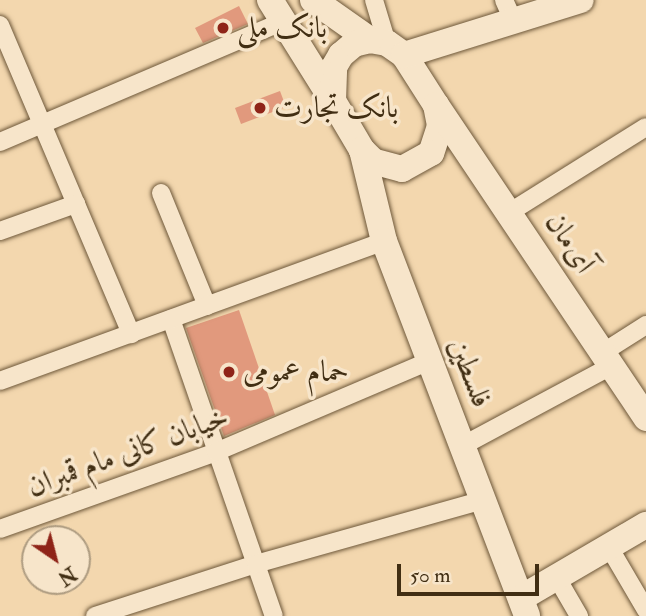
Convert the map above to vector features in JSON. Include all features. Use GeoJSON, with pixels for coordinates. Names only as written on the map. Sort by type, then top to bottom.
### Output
{"type":"FeatureCollection","features":[{"type":"Feature","properties":{"kind":"main road"},"geometry":{"type":"LineString","coordinates":[[275,11],[362,150],[388,168],[419,164],[438,141],[436,105],[387,46],[313,0]]}},
{"type":"Feature","properties":{"kind":"main road"},"geometry":{"type":"LineString","coordinates":[[333,102],[332,82],[337,61],[354,44],[387,46],[508,9],[581,0]]}},
{"type":"Feature","properties":{"kind":"main road","name":"آی‌مان"},"geometry":{"type":"LineString","coordinates":[[436,105],[646,418]]}},
{"type":"Feature","properties":{"kind":"main road","name":"فلسطین"},"geometry":{"type":"LineString","coordinates":[[362,150],[384,241],[524,607]]}},
{"type":"Feature","properties":{"kind":"main road"},"geometry":{"type":"LineString","coordinates":[[524,607],[557,578],[646,525]]}},
{"type":"Feature","properties":{"kind":"street"},"geometry":{"type":"LineString","coordinates":[[374,0],[387,46]]}},
{"type":"Feature","properties":{"kind":"street"},"geometry":{"type":"LineString","coordinates":[[0,142],[43,127],[275,11]]}},
{"type":"Feature","properties":{"kind":"street"},"geometry":{"type":"LineString","coordinates":[[0,25],[131,334]]}},
{"type":"Feature","properties":{"kind":"street"},"geometry":{"type":"LineString","coordinates":[[510,212],[646,127]]}},
{"type":"Feature","properties":{"kind":"street"},"geometry":{"type":"LineString","coordinates":[[161,193],[207,306]]}},
{"type":"Feature","properties":{"kind":"street"},"geometry":{"type":"LineString","coordinates":[[0,231],[76,204]]}},
{"type":"Feature","properties":{"kind":"street"},"geometry":{"type":"LineString","coordinates":[[0,381],[384,241]]}},
{"type":"Feature","properties":{"kind":"street"},"geometry":{"type":"LineString","coordinates":[[171,319],[274,616]]}},
{"type":"Feature","properties":{"kind":"street"},"geometry":{"type":"LineString","coordinates":[[462,446],[607,360],[646,325]]}},
{"type":"Feature","properties":{"kind":"street","name":"خیابان کانی مام قمبران"},"geometry":{"type":"LineString","coordinates":[[0,528],[216,452],[429,360]]}},
{"type":"Feature","properties":{"kind":"street"},"geometry":{"type":"LineString","coordinates":[[95,616],[256,564],[483,500]]}},
{"type":"Feature","properties":{"kind":"street"},"geometry":{"type":"LineString","coordinates":[[609,547],[646,610]]}},
{"type":"Feature","properties":{"kind":"street"},"geometry":{"type":"LineString","coordinates":[[557,578],[579,616]]}},
{"type":"Feature","properties":{"kind":"building","name":"بانک ملی"},"geometry":{"type":"Polygon","coordinates":[[[239,6],[248,24],[203,43],[195,28],[239,6]]]}},
{"type":"Feature","properties":{"kind":"building","name":"بانک تجارت"},"geometry":{"type":"Polygon","coordinates":[[[280,91],[286,107],[241,124],[235,108],[280,91]]]}},
{"type":"Feature","properties":{"kind":"building","name":"حمام عمومی"},"geometry":{"type":"Polygon","coordinates":[[[239,310],[275,415],[224,436],[186,328],[239,310]]]}},
{"type":"Feature","properties":{"kind":"place","name":"بانک ملی"},"geometry":{"type":"Point","coordinates":[223,28]}},
{"type":"Feature","properties":{"kind":"place","name":"بانک تجارت"},"geometry":{"type":"Point","coordinates":[260,108]}},
{"type":"Feature","properties":{"kind":"place","name":"حمام عمومی"},"geometry":{"type":"Point","coordinates":[229,372]}}]}
